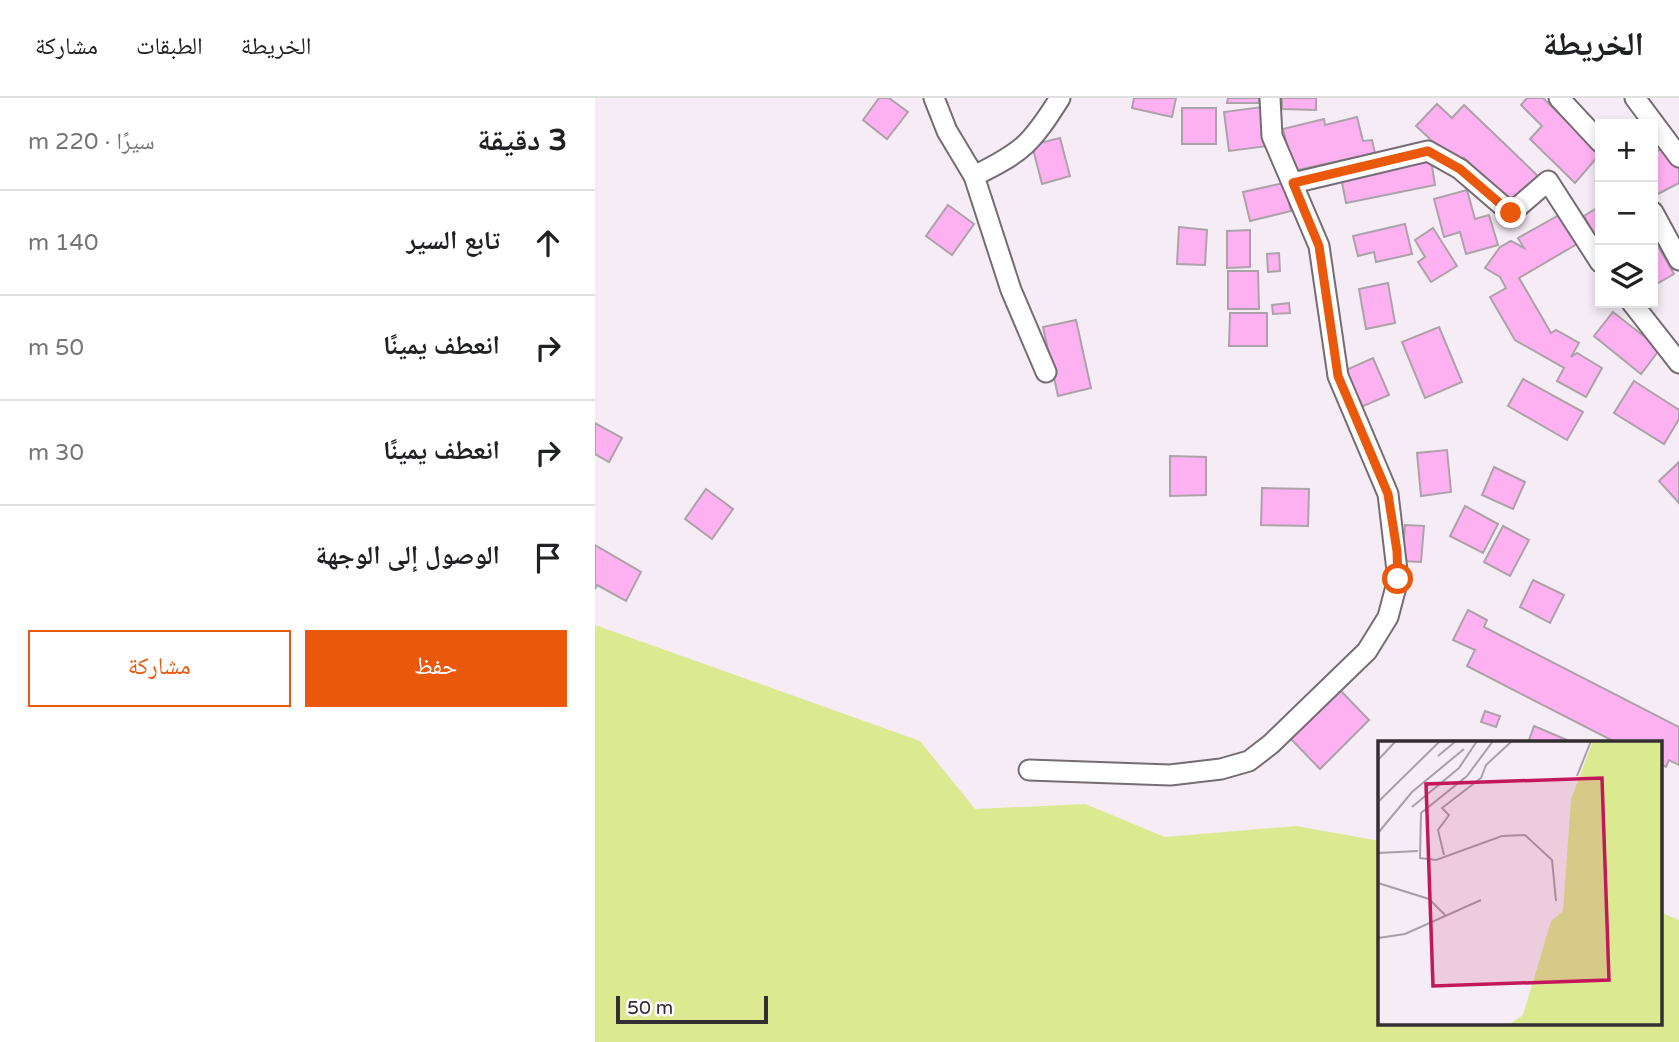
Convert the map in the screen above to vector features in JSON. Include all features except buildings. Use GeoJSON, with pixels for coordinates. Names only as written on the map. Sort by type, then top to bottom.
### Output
{"type":"FeatureCollection","features":[{"type":"Feature","properties":{"kind":"street"},"geometry":{"type":"LineString","coordinates":[[934,98],[947,131],[974,176],[1011,290],[1046,372]]}},
{"type":"Feature","properties":{"kind":"street"},"geometry":{"type":"LineString","coordinates":[[974,176],[1014,156],[1037,134],[1060,98]]}},
{"type":"Feature","properties":{"kind":"street"},"geometry":{"type":"LineString","coordinates":[[1029,770],[1170,775],[1221,769],[1249,761],[1271,744],[1367,651],[1388,617],[1398,579],[1397,551],[1388,494],[1338,376],[1319,246],[1272,135],[1270,98]]}},
{"type":"Feature","properties":{"kind":"street"},"geometry":{"type":"LineString","coordinates":[[1559,98],[1595,137]]}},
{"type":"Feature","properties":{"kind":"street"},"geometry":{"type":"LineString","coordinates":[[1635,98],[1679,157]]}},
{"type":"Feature","properties":{"kind":"street"},"geometry":{"type":"LineString","coordinates":[[1293,183],[1428,151],[1460,169],[1511,213],[1548,181],[1595,254]]}},
{"type":"Feature","properties":{"kind":"street"},"geometry":{"type":"LineString","coordinates":[[1658,221],[1679,260]]}},
{"type":"Feature","properties":{"kind":"street"},"geometry":{"type":"LineString","coordinates":[[1636,308],[1679,363]]}},
{"type":"Feature","properties":{"kind":"green space"},"geometry":{"type":"Polygon","coordinates":[[[595,625],[920,741],[975,809],[1085,804],[1165,837],[1296,826],[1378,841],[1378,1024],[1661,1024],[1661,912],[1679,920],[1679,1042],[595,1042],[595,625]]]}},
{"type":"Feature","properties":{"kind":"route"},"geometry":{"type":"LineString","coordinates":[[1398,579],[1397,551],[1388,494],[1338,376],[1319,246],[1293,183],[1428,151],[1460,169],[1511,213]]}}]}
